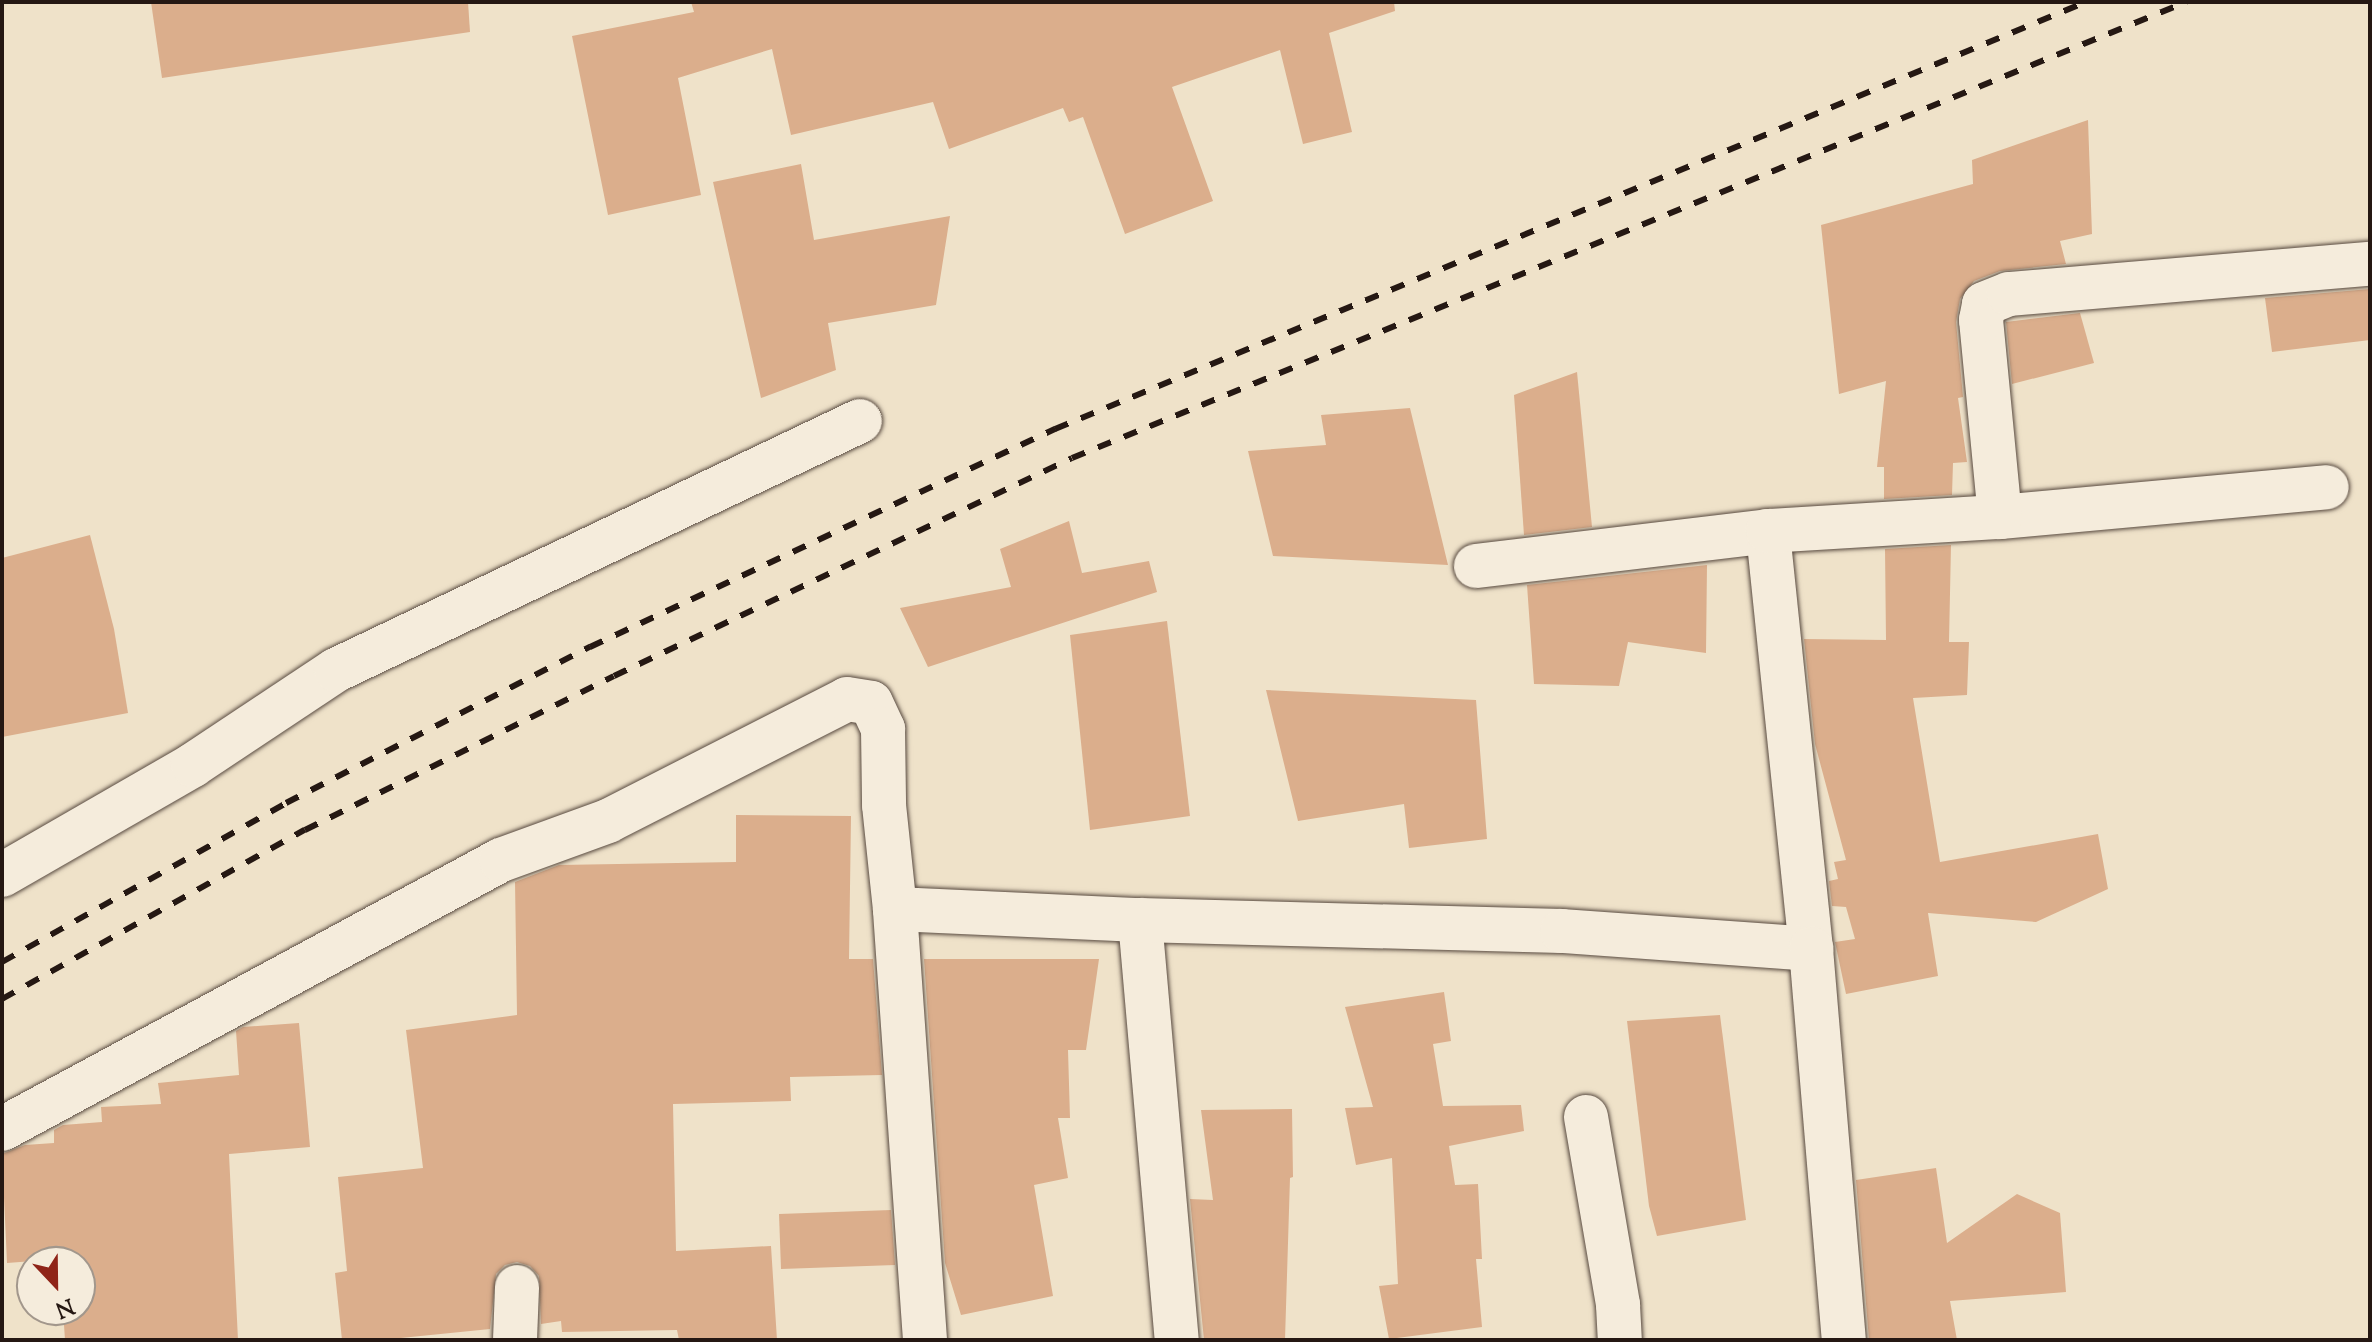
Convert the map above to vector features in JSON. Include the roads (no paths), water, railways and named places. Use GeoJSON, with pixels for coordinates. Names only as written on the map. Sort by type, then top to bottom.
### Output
{"type":"FeatureCollection","features":[{"type":"Feature","properties":{"kind":"street"},"geometry":{"type":"LineString","coordinates":[[2000,517],[1981,320],[1984,304],[2009,294],[2370,264]]}},
{"type":"Feature","properties":{"kind":"street"},"geometry":{"type":"LineString","coordinates":[[2,875],[193,765],[336,670],[860,421]]}},
{"type":"Feature","properties":{"kind":"street"},"geometry":{"type":"LineString","coordinates":[[1476,566],[1768,531],[2000,517],[2327,487]]}},
{"type":"Feature","properties":{"kind":"street"},"geometry":{"type":"LineString","coordinates":[[1768,531],[1811,949],[1844,1340]]}},
{"type":"Feature","properties":{"kind":"street"},"geometry":{"type":"LineString","coordinates":[[2,1129],[501,860],[608,821],[847,699],[871,703],[883,729],[884,805],[895,909],[925,1340]]}},
{"type":"Feature","properties":{"kind":"street"},"geometry":{"type":"LineString","coordinates":[[895,909],[1140,920],[1562,931],[1811,949]]}},
{"type":"Feature","properties":{"kind":"street"},"geometry":{"type":"LineString","coordinates":[[1140,920],[1177,1340]]}},
{"type":"Feature","properties":{"kind":"street"},"geometry":{"type":"LineString","coordinates":[[1586,1117],[1618,1305],[1620,1340]]}},
{"type":"Feature","properties":{"kind":"street"},"geometry":{"type":"LineString","coordinates":[[515,1340],[517,1287]]}},
{"type":"Feature","properties":{"kind":"railway"},"geometry":{"type":"LineString","coordinates":[[2,962],[286,803],[590,647],[1055,429],[2086,2]]}},
{"type":"Feature","properties":{"kind":"railway"},"geometry":{"type":"LineString","coordinates":[[2,999],[305,830],[614,676],[1072,458],[2186,2]]}}]}
